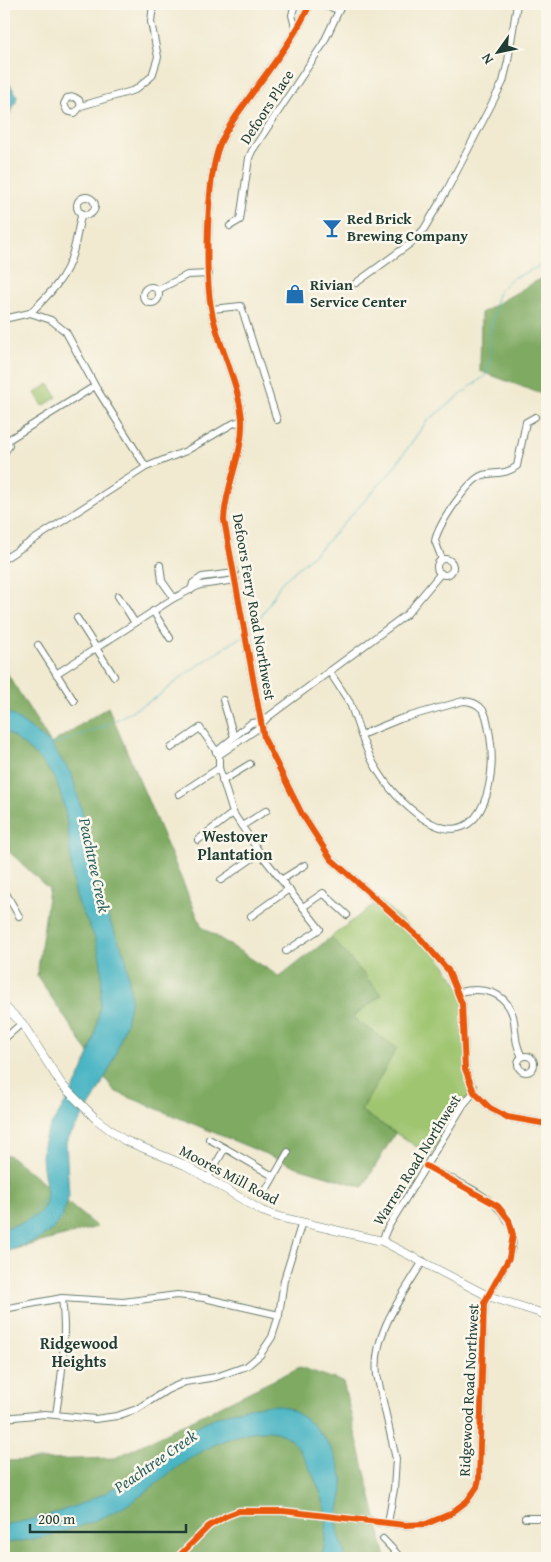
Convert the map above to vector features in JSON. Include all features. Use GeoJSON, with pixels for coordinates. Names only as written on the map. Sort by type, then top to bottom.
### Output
{"type":"FeatureCollection","features":[{"type":"Feature","properties":{"kind":"street"},"geometry":{"type":"LineString","coordinates":[[81,106],[136,90],[152,76],[158,57],[151,22],[153,4]]}},
{"type":"Feature","properties":{"kind":"street"},"geometry":{"type":"LineString","coordinates":[[295,4],[292,15],[296,31]]}},
{"type":"Feature","properties":{"kind":"street","name":"Defoors Ferry Road Northwest"},"geometry":{"type":"LineString","coordinates":[[310,4],[296,31],[220,143],[211,189],[209,274],[212,309],[242,421],[239,450],[224,509],[225,528],[264,738],[279,771],[323,850],[347,875],[427,946],[448,970],[458,992],[463,1014],[465,1069],[474,1092],[490,1108],[507,1117],[547,1124]]}},
{"type":"Feature","properties":{"kind":"street"},"geometry":{"type":"LineString","coordinates":[[319,4],[340,7]]}},
{"type":"Feature","properties":{"kind":"street"},"geometry":{"type":"LineString","coordinates":[[356,283],[411,243],[424,229],[435,212],[503,82],[517,4]]}},
{"type":"Feature","properties":{"kind":"street","name":"Defoors Place"},"geometry":{"type":"LineString","coordinates":[[230,226],[240,220],[243,210],[248,166],[252,151],[323,44],[340,7]]}},
{"type":"Feature","properties":{"kind":"street"},"geometry":{"type":"LineString","coordinates":[[30,313],[58,285],[68,266],[74,251],[82,213]]}},
{"type":"Feature","properties":{"kind":"street"},"geometry":{"type":"LineString","coordinates":[[158,290],[187,275],[209,274]]}},
{"type":"Feature","properties":{"kind":"street"},"geometry":{"type":"LineString","coordinates":[[212,309],[241,306],[277,420]]}},
{"type":"Feature","properties":{"kind":"street"},"geometry":{"type":"LineString","coordinates":[[4,319],[30,313],[51,320],[66,332],[95,386],[146,467]]}},
{"type":"Feature","properties":{"kind":"street"},"geometry":{"type":"LineString","coordinates":[[4,453],[9,448],[6,439],[95,386]]}},
{"type":"Feature","properties":{"kind":"street"},"geometry":{"type":"LineString","coordinates":[[442,560],[434,541],[442,524],[472,482],[483,476],[507,472],[516,466],[526,422],[535,417]]}},
{"type":"Feature","properties":{"kind":"street"},"geometry":{"type":"LineString","coordinates":[[4,559],[146,467],[186,452],[234,423],[242,421]]}},
{"type":"Feature","properties":{"kind":"street"},"geometry":{"type":"LineString","coordinates":[[440,573],[438,566],[442,560]]}},
{"type":"Feature","properties":{"kind":"street"},"geometry":{"type":"LineString","coordinates":[[440,573],[447,574],[453,566],[449,560],[442,560]]}},
{"type":"Feature","properties":{"kind":"street"},"geometry":{"type":"LineString","coordinates":[[160,565],[162,581],[174,598]]}},
{"type":"Feature","properties":{"kind":"street"},"geometry":{"type":"LineString","coordinates":[[218,754],[257,729],[261,722],[406,614],[440,573]]}},
{"type":"Feature","properties":{"kind":"street"},"geometry":{"type":"LineString","coordinates":[[56,674],[153,611],[191,590],[193,583],[202,577],[235,576]]}},
{"type":"Feature","properties":{"kind":"street"},"geometry":{"type":"LineString","coordinates":[[118,596],[135,623]]}},
{"type":"Feature","properties":{"kind":"street"},"geometry":{"type":"LineString","coordinates":[[153,611],[170,638]]}},
{"type":"Feature","properties":{"kind":"street"},"geometry":{"type":"LineString","coordinates":[[77,618],[114,676]]}},
{"type":"Feature","properties":{"kind":"street"},"geometry":{"type":"LineString","coordinates":[[38,645],[74,701]]}},
{"type":"Feature","properties":{"kind":"street"},"geometry":{"type":"LineString","coordinates":[[329,671],[350,703],[361,735],[370,758],[384,781],[402,802],[436,827],[451,830],[465,826],[476,817],[489,789],[493,761],[487,718],[477,705],[468,701],[458,701],[400,719],[361,735]]}},
{"type":"Feature","properties":{"kind":"street"},"geometry":{"type":"LineString","coordinates":[[223,700],[234,737]]}},
{"type":"Feature","properties":{"kind":"street"},"geometry":{"type":"LineString","coordinates":[[218,754],[251,723],[261,722]]}},
{"type":"Feature","properties":{"kind":"street"},"geometry":{"type":"LineString","coordinates":[[171,748],[200,728],[218,754],[222,781],[233,813],[260,853],[320,929],[286,951]]}},
{"type":"Feature","properties":{"kind":"street"},"geometry":{"type":"LineString","coordinates":[[222,781],[250,764]]}},
{"type":"Feature","properties":{"kind":"street"},"geometry":{"type":"LineString","coordinates":[[179,794],[219,768]]}},
{"type":"Feature","properties":{"kind":"street"},"geometry":{"type":"LineString","coordinates":[[242,826],[267,810]]}},
{"type":"Feature","properties":{"kind":"street"},"geometry":{"type":"LineString","coordinates":[[198,840],[233,813]]}},
{"type":"Feature","properties":{"kind":"street"},"geometry":{"type":"LineString","coordinates":[[221,880],[260,853]]}},
{"type":"Feature","properties":{"kind":"street"},"geometry":{"type":"LineString","coordinates":[[281,880],[305,865]]}},
{"type":"Feature","properties":{"kind":"street"},"geometry":{"type":"LineString","coordinates":[[251,916],[289,889]]}},
{"type":"Feature","properties":{"kind":"street"},"geometry":{"type":"LineString","coordinates":[[4,890],[19,916]]}},
{"type":"Feature","properties":{"kind":"street"},"geometry":{"type":"LineString","coordinates":[[303,907],[322,893],[347,915]]}},
{"type":"Feature","properties":{"kind":"street"},"geometry":{"type":"LineString","coordinates":[[458,992],[484,990],[495,993],[504,1001],[512,1015],[515,1040],[522,1057]]}},
{"type":"Feature","properties":{"kind":"street","name":"Moores Mill Road"},"geometry":{"type":"LineString","coordinates":[[4,1006],[22,1023],[62,1085],[91,1114],[124,1140],[185,1165],[262,1211],[382,1241],[422,1260],[488,1296],[547,1315]]}},
{"type":"Feature","properties":{"kind":"street"},"geometry":{"type":"LineString","coordinates":[[4,1039],[22,1023]]}},
{"type":"Feature","properties":{"kind":"street","name":"Warren Road Northwest"},"geometry":{"type":"LineString","coordinates":[[382,1241],[387,1229],[464,1104],[474,1092]]}},
{"type":"Feature","properties":{"kind":"street"},"geometry":{"type":"LineString","coordinates":[[209,1139],[274,1176]]}},
{"type":"Feature","properties":{"kind":"street"},"geometry":{"type":"LineString","coordinates":[[207,1179],[225,1148]]}},
{"type":"Feature","properties":{"kind":"street"},"geometry":{"type":"LineString","coordinates":[[266,1190],[288,1152]]}},
{"type":"Feature","properties":{"kind":"street","name":"Ridgewood Road Northwest"},"geometry":{"type":"LineString","coordinates":[[177,1558],[209,1526],[239,1510],[254,1509],[340,1516],[415,1525],[437,1520],[467,1501],[477,1487],[484,1302],[511,1251],[513,1234],[509,1220],[493,1203],[426,1166]]}},
{"type":"Feature","properties":{"kind":"street"},"geometry":{"type":"LineString","coordinates":[[4,1418],[56,1414],[95,1419],[117,1416],[137,1409],[167,1390],[184,1382],[216,1377],[240,1370],[254,1361],[265,1349],[279,1315],[284,1280],[302,1222]]}},
{"type":"Feature","properties":{"kind":"street"},"geometry":{"type":"LineString","coordinates":[[388,1523],[394,1489],[396,1459],[376,1375],[376,1362],[385,1325],[422,1260]]}},
{"type":"Feature","properties":{"kind":"street"},"geometry":{"type":"LineString","coordinates":[[4,1310],[62,1298],[124,1302],[188,1296],[279,1315]]}},
{"type":"Feature","properties":{"kind":"street"},"geometry":{"type":"LineString","coordinates":[[56,1414],[64,1355],[65,1323],[62,1298]]}},
{"type":"Feature","properties":{"kind":"street"},"geometry":{"type":"LineString","coordinates":[[525,1518],[547,1518]]}},
{"type":"Feature","properties":{"kind":"street"},"geometry":{"type":"LineString","coordinates":[[383,1539],[402,1558]]}},
{"type":"Feature","properties":{"kind":"green space"},"geometry":{"type":"Polygon","coordinates":[[[547,275],[547,396],[480,371],[481,313],[547,275]]]}},
{"type":"Feature","properties":{"kind":"green space"},"geometry":{"type":"Polygon","coordinates":[[[49,384],[57,397],[43,406],[35,393],[49,384]]]}},
{"type":"Feature","properties":{"kind":"green space"},"geometry":{"type":"Polygon","coordinates":[[[4,668],[51,744],[108,707],[202,927],[280,977],[331,937],[382,995],[352,1017],[397,1048],[361,1111],[395,1133],[363,1187],[297,1167],[114,1091],[37,976],[49,889],[4,847],[4,668]]]}},
{"type":"Feature","properties":{"kind":"green space"},"geometry":{"type":"Polygon","coordinates":[[[380,900],[436,953],[462,990],[469,1043],[470,1081],[477,1092],[463,1101],[431,1156],[361,1111],[396,1048],[351,1017],[331,937],[380,900]]]}},
{"type":"Feature","properties":{"kind":"green space"},"geometry":{"type":"Polygon","coordinates":[[[4,1155],[9,1155],[97,1227],[4,1252],[4,1155]]]}},
{"type":"Feature","properties":{"kind":"green space"},"geometry":{"type":"Polygon","coordinates":[[[300,1367],[343,1382],[386,1558],[4,1558],[4,1461],[115,1458],[300,1367]]]}},
{"type":"Feature","properties":{"kind":"water"},"geometry":{"type":"Polygon","coordinates":[[[8,82],[17,95],[14,106],[4,122],[4,87],[8,82]]]}},
{"type":"Feature","properties":{"kind":"water"},"geometry":{"type":"Polygon","coordinates":[[[4,709],[50,743],[72,775],[89,837],[98,894],[126,958],[131,997],[127,1020],[112,1064],[94,1099],[66,1142],[69,1196],[62,1218],[52,1230],[39,1239],[4,1253],[4,1228],[26,1221],[39,1213],[45,1203],[47,1192],[42,1153],[45,1138],[74,1088],[90,1051],[97,1021],[102,984],[98,948],[78,903],[75,891],[67,821],[60,793],[55,780],[45,766],[32,752],[4,730],[4,709]]]}},
{"type":"Feature","properties":{"kind":"water"},"geometry":{"type":"Polygon","coordinates":[[[277,1405],[300,1415],[311,1424],[321,1434],[336,1458],[343,1483],[337,1523],[345,1558],[322,1558],[326,1532],[324,1502],[300,1450],[287,1437],[275,1432],[261,1431],[245,1433],[230,1438],[199,1453],[135,1500],[108,1515],[79,1527],[48,1536],[4,1543],[4,1525],[34,1519],[63,1510],[106,1492],[127,1480],[180,1437],[202,1424],[238,1410],[277,1405]]]}},
{"type":"Feature","properties":{"kind":"waterway"},"geometry":{"type":"LineString","coordinates":[[247,632],[261,617],[281,583],[322,547],[390,473],[426,422],[487,374],[490,359],[490,335],[500,290],[511,279],[547,263]]}},
{"type":"Feature","properties":{"kind":"waterway"},"geometry":{"type":"LineString","coordinates":[[52,745],[103,727],[157,697],[187,673],[242,636]]}},
{"type":"Feature","properties":{"kind":"waterway","name":"Peachtree Creek"},"geometry":{"type":"LineString","coordinates":[[25,1223],[46,1197]]}},
{"type":"Feature","properties":{"kind":"cycle path"},"geometry":{"type":"LineString","coordinates":[[310,4],[289,42],[222,138],[215,160],[209,204],[208,280],[210,301],[216,330],[234,381],[242,419],[240,445],[225,507],[224,520],[264,738],[302,814],[331,859],[421,939],[448,970],[462,1004],[465,1069],[474,1092],[490,1108],[507,1117],[547,1124]]}},
{"type":"Feature","properties":{"kind":"cycle path"},"geometry":{"type":"LineString","coordinates":[[177,1558],[209,1526],[239,1511],[283,1511],[405,1525],[426,1524],[450,1514],[467,1501],[477,1487],[479,1479],[484,1303],[509,1258],[513,1235],[509,1220],[498,1206],[426,1166]]}},
{"type":"Feature","properties":{"kind":"place","name":"Red Brick Brewing Company"},"geometry":{"type":"Point","coordinates":[332,228]}},
{"type":"Feature","properties":{"kind":"place","name":"Rivian Service Center"},"geometry":{"type":"Point","coordinates":[295,294]}},
{"type":"Feature","properties":{"kind":"district","name":"Westover Plantation"},"geometry":{"type":"Point","coordinates":[235,845]}},
{"type":"Feature","properties":{"kind":"district","name":"Ridgewood Heights"},"geometry":{"type":"Point","coordinates":[79,1352]}}]}
